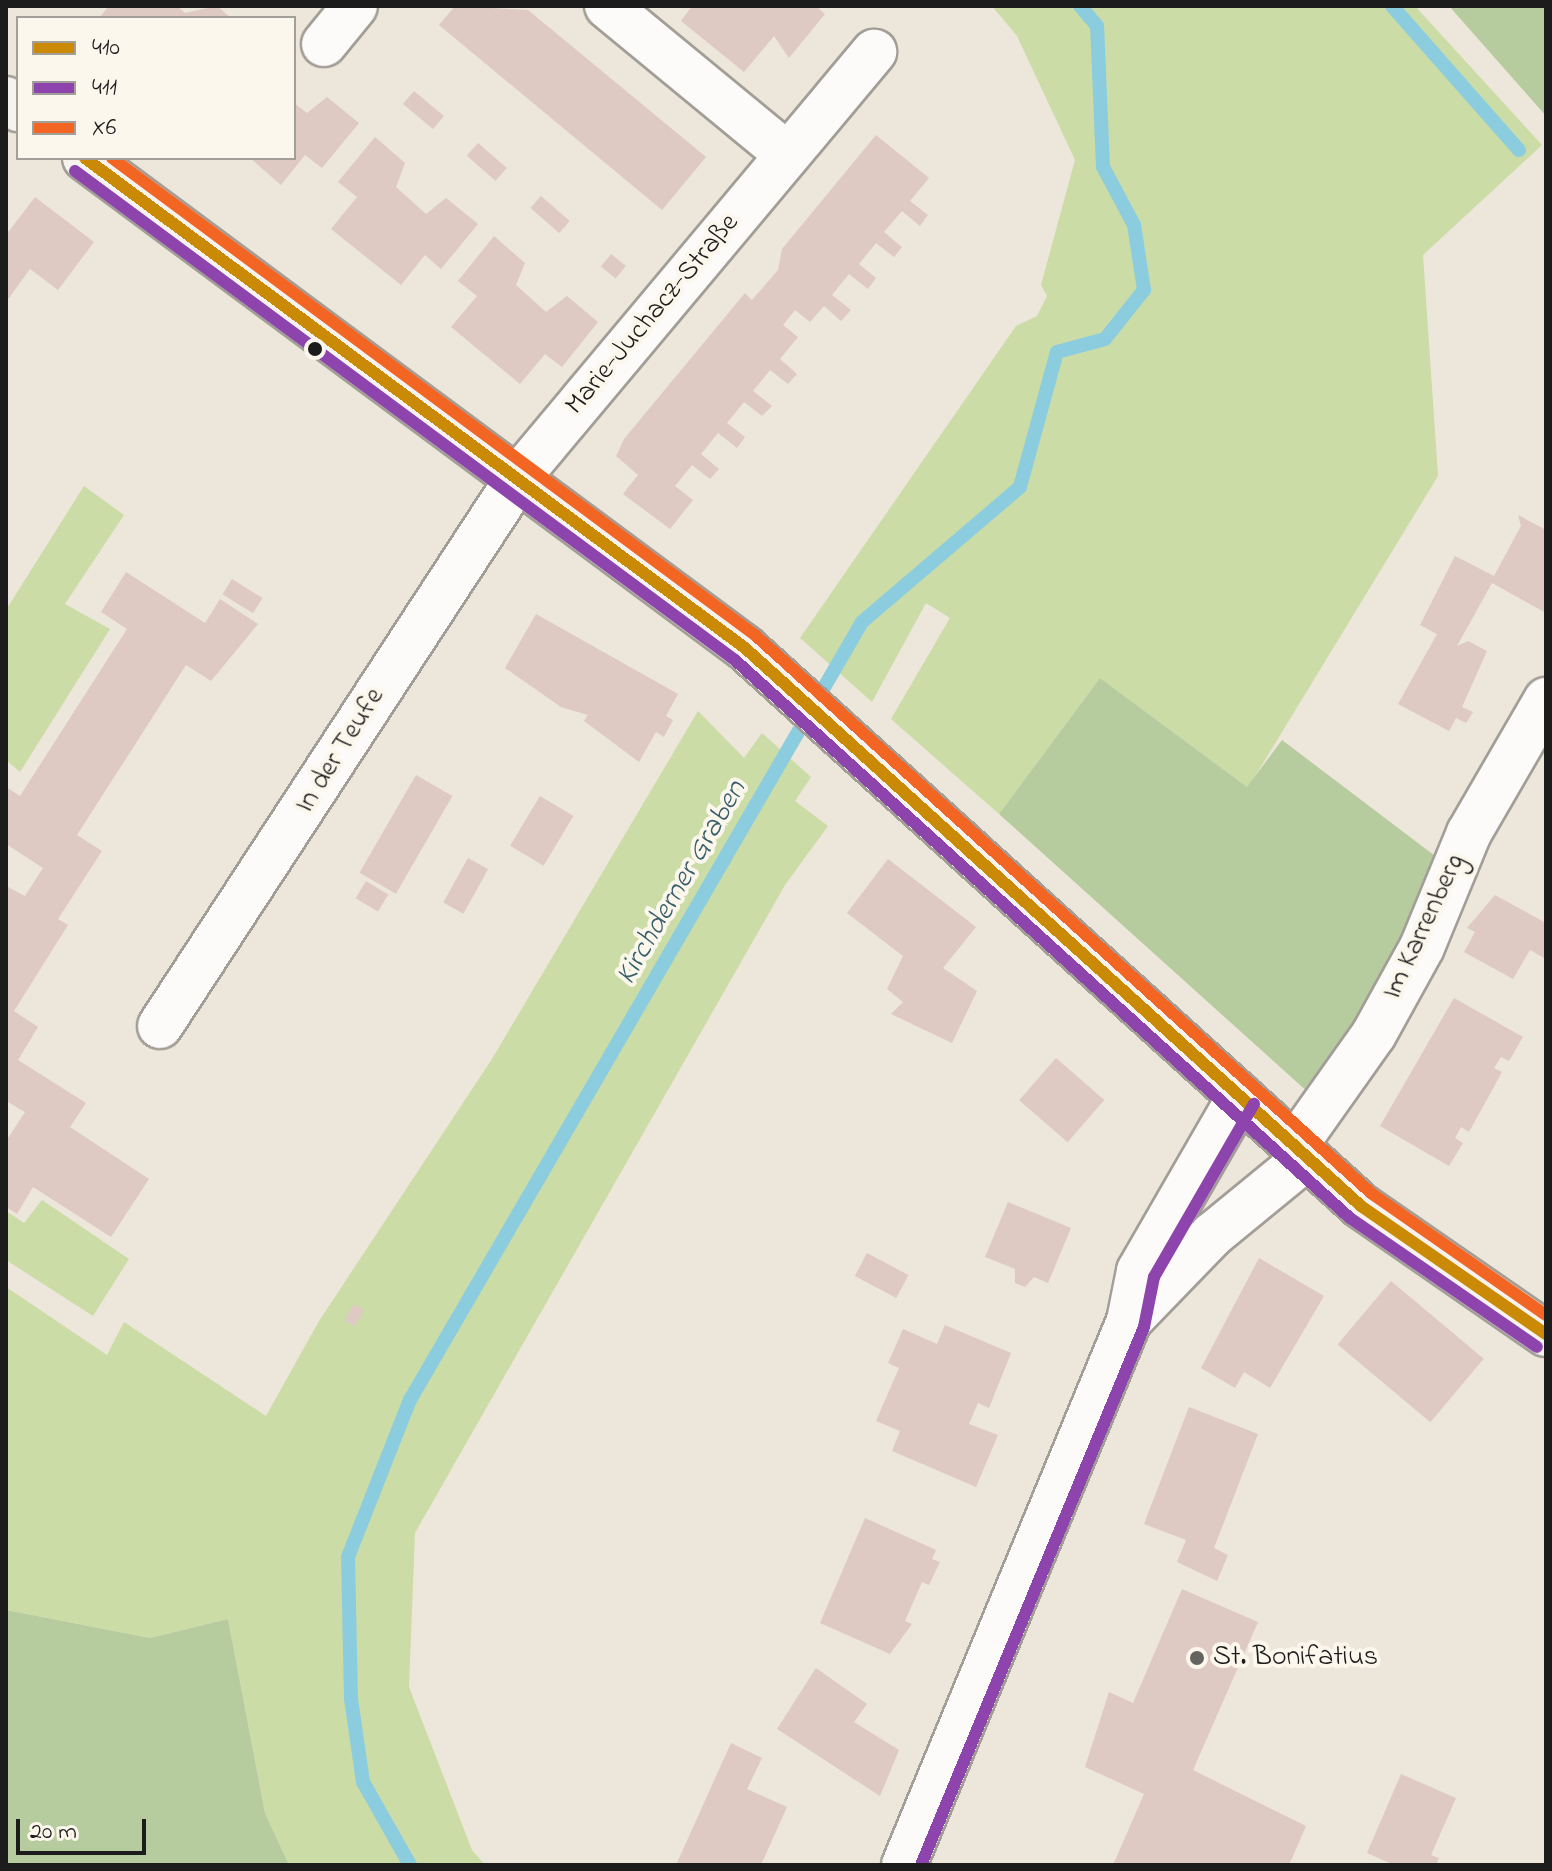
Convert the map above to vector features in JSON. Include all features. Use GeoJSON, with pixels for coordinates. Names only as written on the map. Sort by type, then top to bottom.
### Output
{"type":"FeatureCollection","features":[{"type":"Feature","properties":{"kind":"main road"},"geometry":{"type":"LineString","coordinates":[[88,160],[520,475],[785,683],[1361,1206],[1546,1334]]}},
{"type":"Feature","properties":{"kind":"street"},"geometry":{"type":"LineString","coordinates":[[324,44],[355,6]]}},
{"type":"Feature","properties":{"kind":"street"},"geometry":{"type":"LineString","coordinates":[[607,6],[788,155]]}},
{"type":"Feature","properties":{"kind":"street","name":"Marie-Juchacz-Straße"},"geometry":{"type":"LineString","coordinates":[[520,475],[874,52]]}},
{"type":"Feature","properties":{"kind":"street","name":"In der Teufe"},"geometry":{"type":"LineString","coordinates":[[160,1026],[520,475]]}},
{"type":"Feature","properties":{"kind":"street","name":"Im Karrenberg"},"geometry":{"type":"LineString","coordinates":[[1129,1321],[1212,1235],[1300,1153],[1374,1034],[1422,947],[1469,833],[1546,700]]}},
{"type":"Feature","properties":{"kind":"street","name":"Im Karrenberg"},"geometry":{"type":"LineString","coordinates":[[904,1865],[1129,1321],[1139,1271],[1240,1096]]}},
{"type":"Feature","properties":{"kind":"green space"},"geometry":{"type":"Polygon","coordinates":[[[992,6],[1415,6],[1542,145],[1423,255],[1438,476],[1248,788],[1100,678],[999,814],[891,719],[950,618],[926,603],[872,702],[800,638],[1016,326],[1037,316],[1047,296],[1041,285],[1075,160],[1017,36],[992,6]]]}},
{"type":"Feature","properties":{"kind":"green space"},"geometry":{"type":"Polygon","coordinates":[[[1449,6],[1546,6],[1546,116],[1449,6]]]}},
{"type":"Feature","properties":{"kind":"green space"},"geometry":{"type":"Polygon","coordinates":[[[84,486],[124,515],[65,604],[110,629],[20,772],[6,760],[6,610],[84,486]]]}},
{"type":"Feature","properties":{"kind":"green space"},"geometry":{"type":"Polygon","coordinates":[[[1100,678],[1247,787],[1282,740],[1439,859],[1398,956],[1310,1094],[999,814],[1100,678]]]}},
{"type":"Feature","properties":{"kind":"green space"},"geometry":{"type":"Polygon","coordinates":[[[698,711],[744,758],[762,733],[811,777],[795,801],[828,826],[785,885],[415,1533],[409,1687],[472,1850],[485,1865],[289,1865],[265,1813],[228,1619],[150,1638],[6,1610],[6,1287],[107,1355],[124,1322],[266,1416],[319,1321],[492,1059],[698,711]]]}},
{"type":"Feature","properties":{"kind":"green space"},"geometry":{"type":"Polygon","coordinates":[[[42,1200],[129,1259],[93,1316],[6,1260],[6,1211],[24,1223],[42,1200]]]}},
{"type":"Feature","properties":{"kind":"green space"},"geometry":{"type":"Polygon","coordinates":[[[6,1610],[150,1638],[228,1619],[265,1813],[289,1865],[6,1865],[6,1610]]]}},
{"type":"Feature","properties":{"kind":"building"},"geometry":{"type":"Polygon","coordinates":[[[109,6],[177,6],[185,13],[217,6],[229,16],[101,16],[109,6]]]}},
{"type":"Feature","properties":{"kind":"building"},"geometry":{"type":"Polygon","coordinates":[[[455,6],[528,10],[706,157],[662,210],[439,25],[455,6]]]}},
{"type":"Feature","properties":{"kind":"building"},"geometry":{"type":"Polygon","coordinates":[[[692,6],[816,6],[825,14],[789,58],[774,36],[744,72],[681,21],[692,6]]]}},
{"type":"Feature","properties":{"kind":"building"},"geometry":{"type":"Polygon","coordinates":[[[414,91],[444,116],[433,129],[403,104],[414,91]]]}},
{"type":"Feature","properties":{"kind":"building"},"geometry":{"type":"Polygon","coordinates":[[[327,97],[359,123],[322,168],[305,155],[281,185],[252,160],[296,160],[296,105],[307,113],[327,97]]]}},
{"type":"Feature","properties":{"kind":"building"},"geometry":{"type":"Polygon","coordinates":[[[876,135],[929,178],[910,201],[928,215],[920,226],[902,211],[884,232],[902,247],[894,257],[876,243],[859,264],[876,278],[868,289],[849,274],[832,295],[851,310],[841,321],[824,306],[810,322],[795,310],[783,325],[798,337],[780,359],[797,374],[788,384],[770,370],[753,391],[772,406],[762,416],[744,402],[727,423],[745,437],[737,448],[718,433],[701,454],[719,469],[710,479],[692,465],[675,486],[693,500],[670,529],[623,494],[638,475],[616,456],[624,439],[745,293],[752,300],[778,270],[782,249],[876,135]]]}},
{"type":"Feature","properties":{"kind":"building"},"geometry":{"type":"Polygon","coordinates":[[[375,137],[405,163],[396,187],[426,214],[446,198],[478,224],[441,269],[425,255],[401,285],[331,229],[357,197],[338,182],[375,137]]]}},
{"type":"Feature","properties":{"kind":"building"},"geometry":{"type":"Polygon","coordinates":[[[478,143],[507,168],[496,181],[467,156],[478,143]]]}},
{"type":"Feature","properties":{"kind":"building"},"geometry":{"type":"Polygon","coordinates":[[[541,196],[570,221],[559,233],[531,208],[541,196]]]}},
{"type":"Feature","properties":{"kind":"building"},"geometry":{"type":"Polygon","coordinates":[[[35,197],[94,242],[58,290],[30,269],[6,302],[6,235],[35,197]]]}},
{"type":"Feature","properties":{"kind":"building"},"geometry":{"type":"Polygon","coordinates":[[[494,236],[525,263],[516,285],[546,312],[567,296],[598,322],[562,367],[545,354],[520,384],[451,327],[477,296],[458,281],[494,236]]]}},
{"type":"Feature","properties":{"kind":"building"},"geometry":{"type":"Polygon","coordinates":[[[611,254],[626,266],[616,278],[601,266],[611,254]]]}},
{"type":"Feature","properties":{"kind":"building"},"geometry":{"type":"Polygon","coordinates":[[[1518,515],[1546,530],[1546,613],[1492,583],[1457,646],[1468,641],[1487,651],[1462,707],[1473,712],[1466,723],[1456,718],[1449,731],[1398,704],[1437,634],[1420,625],[1455,556],[1494,576],[1521,526],[1518,515]]]}},
{"type":"Feature","properties":{"kind":"building"},"geometry":{"type":"Polygon","coordinates":[[[126,572],[205,623],[220,599],[258,624],[211,681],[186,665],[77,835],[102,851],[58,919],[68,925],[14,1011],[38,1027],[18,1060],[86,1103],[70,1127],[149,1179],[111,1237],[33,1187],[17,1214],[6,1207],[6,1141],[25,1112],[6,1101],[6,886],[25,896],[43,868],[6,844],[6,787],[20,796],[127,629],[101,612],[126,572]]]}},
{"type":"Feature","properties":{"kind":"building"},"geometry":{"type":"Polygon","coordinates":[[[232,579],[263,598],[253,613],[222,594],[232,579]]]}},
{"type":"Feature","properties":{"kind":"building"},"geometry":{"type":"Polygon","coordinates":[[[536,614],[678,694],[666,716],[673,720],[664,737],[656,732],[639,762],[584,721],[588,715],[561,707],[505,668],[536,614]]]}},
{"type":"Feature","properties":{"kind":"building"},"geometry":{"type":"Polygon","coordinates":[[[416,775],[452,796],[396,894],[360,873],[416,775]]]}},
{"type":"Feature","properties":{"kind":"building"},"geometry":{"type":"Polygon","coordinates":[[[540,796],[573,816],[544,866],[510,846],[540,796]]]}},
{"type":"Feature","properties":{"kind":"building"},"geometry":{"type":"Polygon","coordinates":[[[468,858],[488,869],[463,914],[443,903],[468,858]]]}},
{"type":"Feature","properties":{"kind":"building"},"geometry":{"type":"Polygon","coordinates":[[[888,859],[976,927],[943,968],[977,991],[952,1043],[891,1014],[903,1002],[887,989],[903,956],[847,913],[888,859]]]}},
{"type":"Feature","properties":{"kind":"building"},"geometry":{"type":"Polygon","coordinates":[[[366,881],[388,894],[378,912],[356,898],[366,881]]]}},
{"type":"Feature","properties":{"kind":"building"},"geometry":{"type":"Polygon","coordinates":[[[1495,895],[1546,923],[1546,959],[1530,950],[1513,979],[1464,952],[1475,932],[1467,928],[1495,895]]]}},
{"type":"Feature","properties":{"kind":"building"},"geometry":{"type":"Polygon","coordinates":[[[1454,998],[1523,1037],[1509,1061],[1501,1057],[1494,1068],[1502,1072],[1469,1132],[1461,1127],[1455,1138],[1463,1143],[1449,1166],[1380,1126],[1454,998]]]}},
{"type":"Feature","properties":{"kind":"building"},"geometry":{"type":"Polygon","coordinates":[[[1056,1058],[1104,1100],[1068,1142],[1019,1100],[1056,1058]]]}},
{"type":"Feature","properties":{"kind":"building"},"geometry":{"type":"Polygon","coordinates":[[[1008,1202],[1071,1228],[1048,1283],[1034,1277],[1025,1287],[1015,1283],[1015,1269],[985,1257],[1008,1202]]]}},
{"type":"Feature","properties":{"kind":"building"},"geometry":{"type":"Polygon","coordinates":[[[867,1253],[908,1275],[896,1298],[855,1276],[867,1253]]]}},
{"type":"Feature","properties":{"kind":"building"},"geometry":{"type":"Polygon","coordinates":[[[1259,1258],[1324,1296],[1270,1388],[1244,1372],[1235,1388],[1201,1368],[1259,1258]]]}},
{"type":"Feature","properties":{"kind":"building"},"geometry":{"type":"Polygon","coordinates":[[[1391,1281],[1484,1359],[1430,1422],[1338,1345],[1391,1281]]]}},
{"type":"Feature","properties":{"kind":"building"},"geometry":{"type":"Polygon","coordinates":[[[354,1304],[364,1310],[355,1326],[344,1320],[354,1304]]]}},
{"type":"Feature","properties":{"kind":"building"},"geometry":{"type":"Polygon","coordinates":[[[945,1325],[1011,1353],[989,1408],[978,1403],[969,1424],[998,1435],[976,1487],[892,1451],[900,1431],[876,1421],[899,1368],[888,1363],[903,1329],[937,1344],[945,1325]]]}},
{"type":"Feature","properties":{"kind":"building"},"geometry":{"type":"Polygon","coordinates":[[[1189,1407],[1258,1434],[1214,1548],[1228,1555],[1217,1581],[1177,1562],[1186,1540],[1144,1524],[1189,1407]]]}},
{"type":"Feature","properties":{"kind":"building"},"geometry":{"type":"Polygon","coordinates":[[[865,1518],[936,1550],[932,1559],[940,1562],[929,1585],[922,1582],[905,1621],[912,1624],[890,1654],[820,1623],[865,1518]]]}},
{"type":"Feature","properties":{"kind":"building"},"geometry":{"type":"Polygon","coordinates":[[[1182,1589],[1258,1622],[1193,1770],[1306,1826],[1289,1865],[1113,1865],[1144,1794],[1085,1767],[1109,1692],[1133,1703],[1182,1589]]]}},
{"type":"Feature","properties":{"kind":"building"},"geometry":{"type":"Polygon","coordinates":[[[816,1668],[867,1704],[854,1722],[899,1750],[880,1796],[777,1729],[816,1668]]]}},
{"type":"Feature","properties":{"kind":"building"},"geometry":{"type":"Polygon","coordinates":[[[731,1743],[762,1758],[747,1789],[787,1807],[761,1865],[676,1865],[731,1743]]]}},
{"type":"Feature","properties":{"kind":"building"},"geometry":{"type":"Polygon","coordinates":[[[1401,1774],[1456,1798],[1431,1855],[1439,1858],[1436,1865],[1394,1865],[1367,1853],[1401,1774]]]}},
{"type":"Feature","properties":{"kind":"waterway","name":"Kirchderner Graben"},"geometry":{"type":"LineString","coordinates":[[410,1865],[363,1782],[351,1699],[348,1557],[410,1400],[862,622],[1020,487],[1057,352],[1105,339],[1144,290],[1134,225],[1103,167],[1097,26],[1080,6]]}},
{"type":"Feature","properties":{"kind":"waterway"},"geometry":{"type":"LineString","coordinates":[[1392,6],[1519,150]]}},
{"type":"Feature","properties":{"kind":"transit line","name":"410"},"geometry":{"type":"LineString","coordinates":[[88,160],[745,648],[1361,1206],[1546,1334]]}},
{"type":"Feature","properties":{"kind":"transit line","name":"X6"},"geometry":{"type":"LineString","coordinates":[[115,160],[755,635],[1371,1193],[1546,1315]]}},
{"type":"Feature","properties":{"kind":"transit line","name":"411"},"geometry":{"type":"LineString","coordinates":[[75,171],[735,660],[1350,1218],[1537,1347]]}},
{"type":"Feature","properties":{"kind":"transit line","name":"411"},"geometry":{"type":"LineString","coordinates":[[921,1865],[1144,1327],[1154,1277],[1254,1104]]}},
{"type":"Feature","properties":{"kind":"place","name":"St. Bonifatius"},"geometry":{"type":"Point","coordinates":[1197,1658]}}]}
